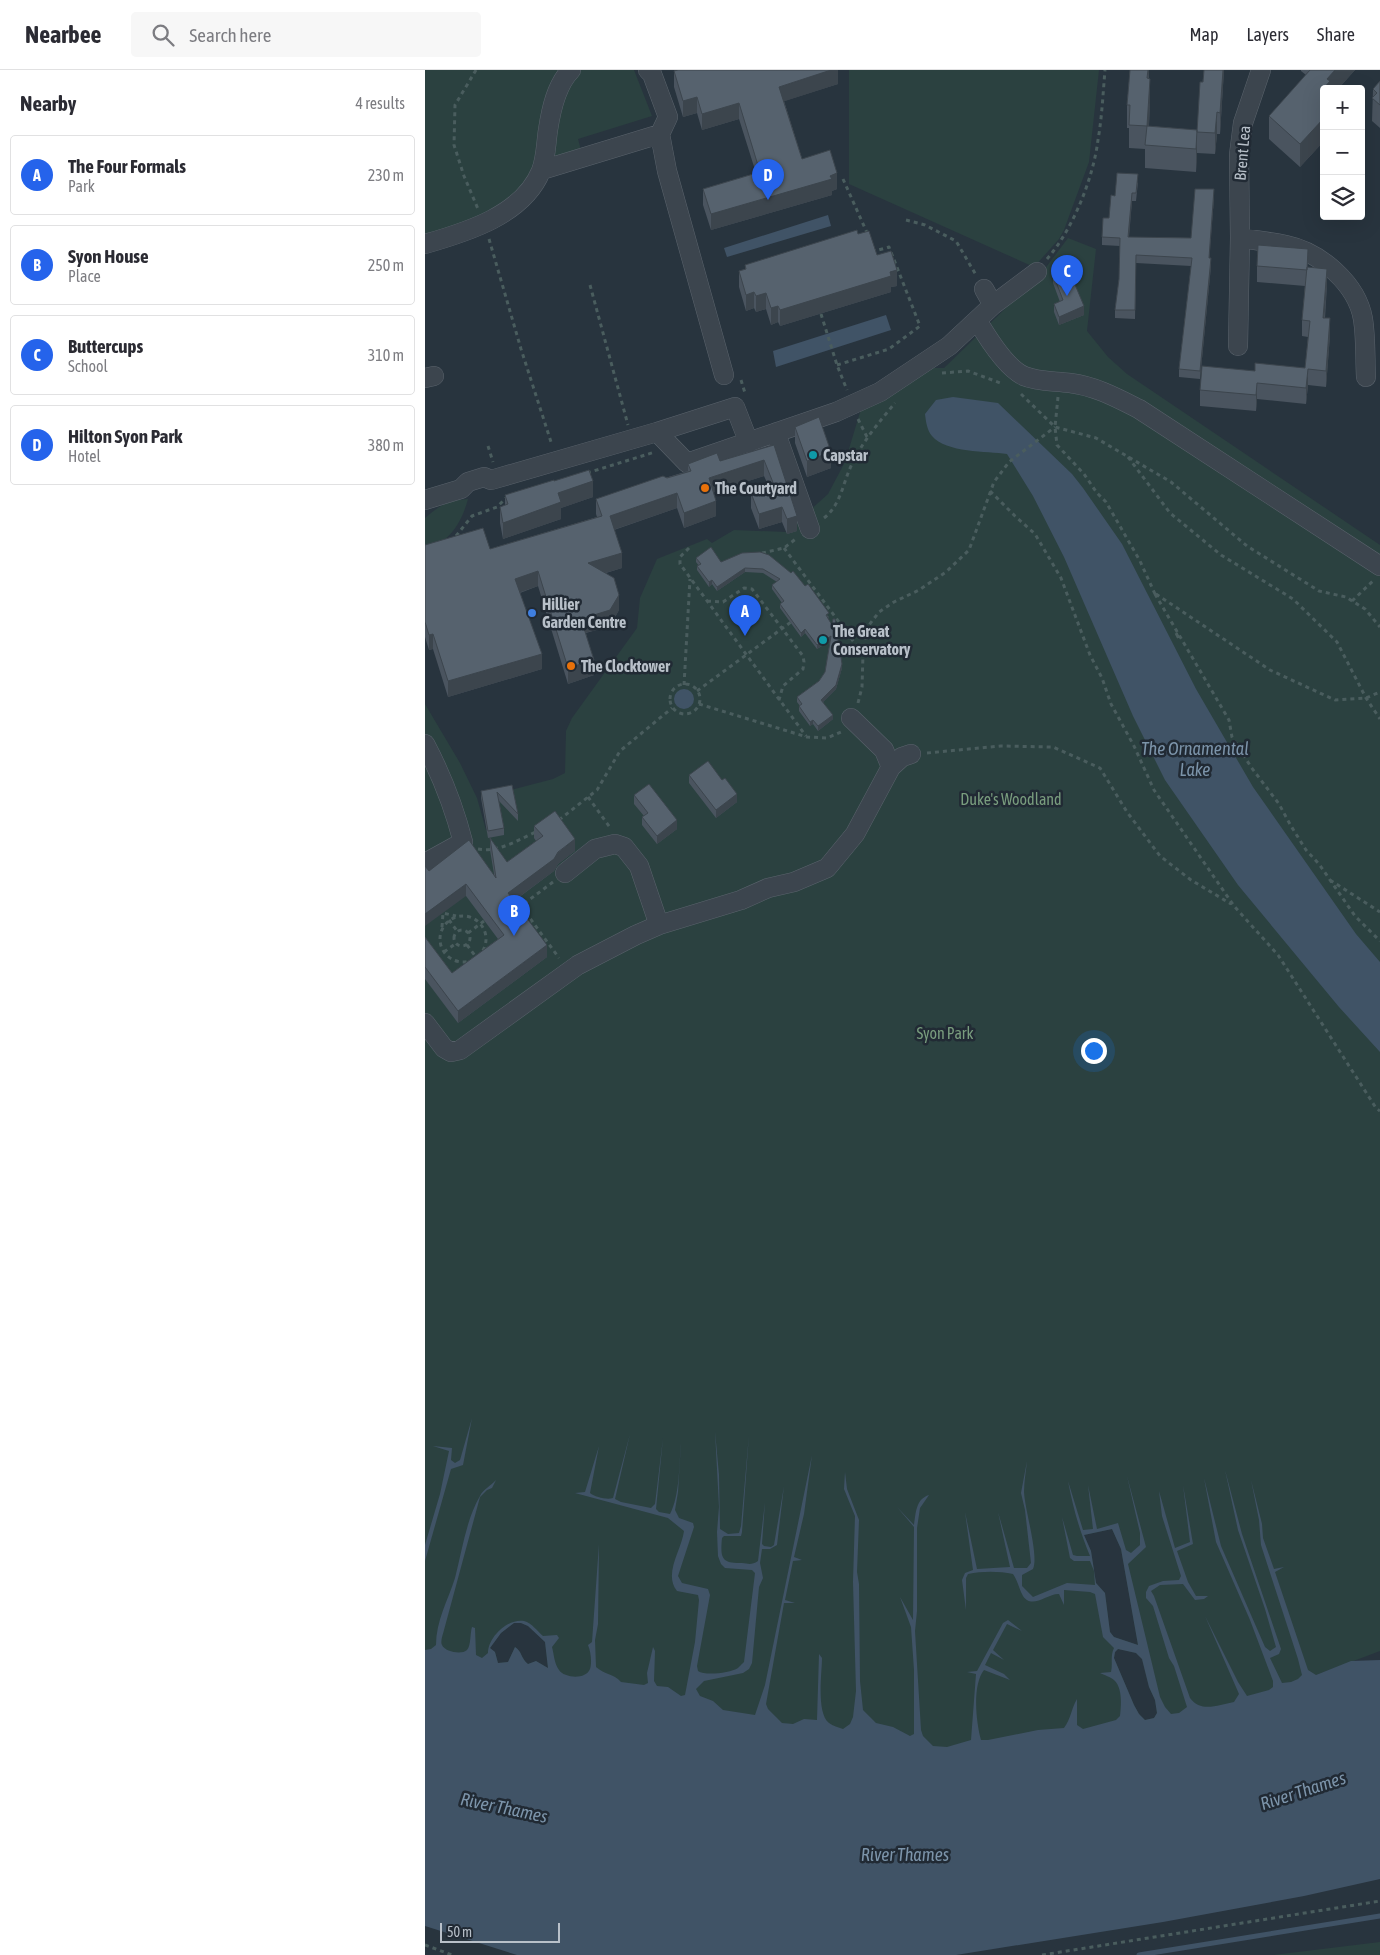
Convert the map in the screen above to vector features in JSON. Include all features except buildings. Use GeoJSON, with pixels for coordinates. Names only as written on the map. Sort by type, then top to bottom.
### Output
{"type":"FeatureCollection","features":[{"type":"Feature","properties":{"kind":"street"},"geometry":{"type":"LineString","coordinates":[[425,244],[470,230],[513,207],[534,184],[542,170],[552,107],[566,75],[571,70]]}},
{"type":"Feature","properties":{"kind":"street"},"geometry":{"type":"LineString","coordinates":[[648,70],[668,117],[660,134],[667,171],[724,375]]}},
{"type":"Feature","properties":{"kind":"street","name":"Brent Lea"},"geometry":{"type":"LineString","coordinates":[[1238,346],[1241,238],[1239,155],[1243,123],[1261,70]]}},
{"type":"Feature","properties":{"kind":"street"},"geometry":{"type":"LineString","coordinates":[[542,170],[660,134]]}},
{"type":"Feature","properties":{"kind":"street"},"geometry":{"type":"LineString","coordinates":[[1241,238],[1288,245],[1319,259],[1341,276],[1355,296],[1363,318],[1366,377]]}},
{"type":"Feature","properties":{"kind":"street"},"geometry":{"type":"LineString","coordinates":[[657,432],[687,463],[836,412],[857,409],[949,346],[977,320],[988,297],[1037,272]]}},
{"type":"Feature","properties":{"kind":"street"},"geometry":{"type":"LineString","coordinates":[[977,320],[997,351],[1024,376],[1059,384],[1069,383],[1100,390],[1139,408],[1380,566]]}},
{"type":"Feature","properties":{"kind":"street"},"geometry":{"type":"LineString","coordinates":[[425,500],[461,489],[468,482],[484,477],[491,480],[735,408],[749,443]]}},
{"type":"Feature","properties":{"kind":"street"},"geometry":{"type":"LineString","coordinates":[[777,432],[777,439],[810,528]]}},
{"type":"Feature","properties":{"kind":"street"},"geometry":{"type":"LineString","coordinates":[[851,718],[884,750],[891,767]]}},
{"type":"Feature","properties":{"kind":"street"},"geometry":{"type":"LineString","coordinates":[[425,744],[441,773],[454,807],[463,842],[425,863]]}},
{"type":"Feature","properties":{"kind":"street"},"geometry":{"type":"LineString","coordinates":[[425,1024],[444,1048],[451,1052],[460,1050],[578,964],[636,935],[659,925],[741,900],[768,888],[794,882],[827,868],[855,834],[891,767],[902,757],[911,754]]}},
{"type":"Feature","properties":{"kind":"street"},"geometry":{"type":"LineString","coordinates":[[565,872],[595,849],[615,844],[624,847],[639,866],[659,925]]}},
{"type":"Feature","properties":{"kind":"path"},"geometry":{"type":"LineString","coordinates":[[476,70],[455,105],[454,145],[464,176],[484,222],[521,349],[558,460]]}},
{"type":"Feature","properties":{"kind":"path"},"geometry":{"type":"LineString","coordinates":[[1054,252],[1071,225],[1095,158],[1099,140],[1105,70]]}},
{"type":"Feature","properties":{"kind":"path"},"geometry":{"type":"LineString","coordinates":[[837,365],[889,350],[920,326],[889,247],[875,251],[843,179]]}},
{"type":"Feature","properties":{"kind":"path"},"geometry":{"type":"LineString","coordinates":[[906,220],[925,224],[956,241],[988,297]]}},
{"type":"Feature","properties":{"kind":"path"},"geometry":{"type":"LineString","coordinates":[[590,285],[631,438]]}},
{"type":"Feature","properties":{"kind":"path"},"geometry":{"type":"LineString","coordinates":[[821,314],[837,365],[847,390],[853,390],[857,409],[868,438]]}},
{"type":"Feature","properties":{"kind":"path"},"geometry":{"type":"LineString","coordinates":[[938,375],[945,372],[968,371],[1008,385]]}},
{"type":"Feature","properties":{"kind":"path"},"geometry":{"type":"LineString","coordinates":[[1059,384],[1055,427],[1057,445],[1084,474],[1097,493],[1106,502],[1140,562],[1155,594],[1179,639],[1167,614],[1155,594]]}},
{"type":"Feature","properties":{"kind":"path"},"geometry":{"type":"LineString","coordinates":[[1015,388],[1055,427],[1096,438],[1171,482],[1247,546],[1319,591],[1346,597],[1365,609],[1380,627]]}},
{"type":"Feature","properties":{"kind":"path"},"geometry":{"type":"LineString","coordinates":[[762,553],[784,548],[832,512],[853,462],[868,438],[896,402]]}},
{"type":"Feature","properties":{"kind":"path"},"geometry":{"type":"LineString","coordinates":[[699,704],[807,737],[827,738],[843,730],[855,711],[862,687],[863,654],[869,625],[879,612],[894,602],[919,590],[946,572],[969,550],[994,482],[1009,462],[1055,427]]}},
{"type":"Feature","properties":{"kind":"path"},"geometry":{"type":"LineString","coordinates":[[488,446],[494,465]]}},
{"type":"Feature","properties":{"kind":"path"},"geometry":{"type":"LineString","coordinates":[[586,473],[657,452]]}},
{"type":"Feature","properties":{"kind":"path"},"geometry":{"type":"LineString","coordinates":[[1127,456],[1171,513],[1221,555],[1293,599],[1337,642],[1366,698],[1380,719]]}},
{"type":"Feature","properties":{"kind":"path"},"geometry":{"type":"LineString","coordinates":[[990,491],[1035,534],[1049,556],[1061,578],[1111,704],[1134,746],[1154,790],[1234,906],[1278,955],[1376,1108],[1380,1111]]}},
{"type":"Feature","properties":{"kind":"path"},"geometry":{"type":"LineString","coordinates":[[450,538],[457,536],[472,516],[497,507],[505,498],[514,495]]}},
{"type":"Feature","properties":{"kind":"path"},"geometry":{"type":"LineString","coordinates":[[689,548],[680,557],[680,564],[807,737]]}},
{"type":"Feature","properties":{"kind":"path"},"geometry":{"type":"LineString","coordinates":[[784,548],[863,654]]}},
{"type":"Feature","properties":{"kind":"path"},"geometry":{"type":"LineString","coordinates":[[1351,601],[1380,575]]}},
{"type":"Feature","properties":{"kind":"path"},"geometry":{"type":"LineString","coordinates":[[685,685],[690,579]]}},
{"type":"Feature","properties":{"kind":"path"},"geometry":{"type":"LineString","coordinates":[[707,601],[723,602],[740,590],[752,589],[803,656],[804,665],[801,672],[783,686],[779,700]]}},
{"type":"Feature","properties":{"kind":"path"},"geometry":{"type":"LineString","coordinates":[[1155,594],[1270,670],[1335,700],[1366,698],[1380,692]]}},
{"type":"Feature","properties":{"kind":"path"},"geometry":{"type":"LineString","coordinates":[[1155,594],[1229,720],[1232,737],[1251,767],[1279,804],[1306,850],[1355,916],[1380,941]]}},
{"type":"Feature","properties":{"kind":"path"},"geometry":{"type":"LineString","coordinates":[[697,691],[791,622]]}},
{"type":"Feature","properties":{"kind":"path"},"geometry":{"type":"LineString","coordinates":[[678,686],[693,687],[697,691],[699,704],[694,711],[689,714],[678,713],[672,708],[670,703],[671,693],[678,686]]}},
{"type":"Feature","properties":{"kind":"path"},"geometry":{"type":"LineString","coordinates":[[555,823],[597,790],[620,751],[672,708]]}},
{"type":"Feature","properties":{"kind":"path"},"geometry":{"type":"LineString","coordinates":[[911,754],[1001,746],[1053,747],[1100,768],[1127,812],[1160,856],[1191,880],[1234,906]]}},
{"type":"Feature","properties":{"kind":"path"},"geometry":{"type":"LineString","coordinates":[[588,797],[624,847]]}},
{"type":"Feature","properties":{"kind":"path"},"geometry":{"type":"LineString","coordinates":[[463,842],[473,848],[484,850],[508,845],[539,830]]}},
{"type":"Feature","properties":{"kind":"path"},"geometry":{"type":"LineString","coordinates":[[560,959],[521,906],[565,872]]}},
{"type":"Feature","properties":{"kind":"path"},"geometry":{"type":"LineString","coordinates":[[1328,879],[1380,912]]}},
{"type":"Feature","properties":{"kind":"path"},"geometry":{"type":"LineString","coordinates":[[469,961],[481,953],[485,945],[486,938],[481,924],[466,915],[457,916],[443,913],[439,941],[444,952],[453,960],[459,962],[475,962]]}},
{"type":"Feature","properties":{"kind":"path"},"geometry":{"type":"LineString","coordinates":[[442,927],[449,920],[457,916]]}},
{"type":"Feature","properties":{"kind":"path"},"geometry":{"type":"LineString","coordinates":[[449,920],[457,931]]}},
{"type":"Feature","properties":{"kind":"path"},"geometry":{"type":"LineString","coordinates":[[468,933],[485,921]]}},
{"type":"Feature","properties":{"kind":"path"},"geometry":{"type":"LineString","coordinates":[[464,930],[468,933],[470,938],[467,945],[461,947],[455,944],[453,937],[457,931],[464,930]]}},
{"type":"Feature","properties":{"kind":"path"},"geometry":{"type":"LineString","coordinates":[[444,952],[455,944]]}},
{"type":"Feature","properties":{"kind":"path"},"geometry":{"type":"LineString","coordinates":[[467,945],[476,957]]}},
{"type":"Feature","properties":{"kind":"path"},"geometry":{"type":"LineString","coordinates":[[481,953],[481,958]]}},
{"type":"Feature","properties":{"kind":"path"},"geometry":{"type":"LineString","coordinates":[[1042,1955],[1380,1901]]}},
{"type":"Feature","properties":{"kind":"path"},"geometry":{"type":"LineString","coordinates":[[425,1945],[453,1955]]}},
{"type":"Feature","properties":{"kind":"green space"},"geometry":{"type":"Polygon","coordinates":[[[425,70],[565,70],[538,154],[526,184],[486,217],[425,237],[425,70]]]}},
{"type":"Feature","properties":{"kind":"green space"},"geometry":{"type":"Polygon","coordinates":[[[577,70],[634,70],[652,116],[578,139],[582,154],[550,163],[556,109],[577,70]]]}},
{"type":"Feature","properties":{"kind":"green space"},"geometry":{"type":"Polygon","coordinates":[[[849,70],[1099,70],[1089,162],[1064,230],[1059,239],[1034,267],[849,184],[849,70]]]}},
{"type":"Feature","properties":{"kind":"green space","name":"Syon Park"},"geometry":{"type":"Polygon","coordinates":[[[1068,238],[1096,249],[1087,331],[1108,357],[1127,374],[1380,545],[1380,1651],[1319,1674],[1180,1759],[425,1731],[425,704],[460,763],[477,798],[486,830],[503,828],[496,794],[553,779],[565,773],[566,731],[572,718],[637,628],[640,598],[657,559],[707,539],[712,543],[734,530],[786,532],[828,494],[845,462],[861,409],[933,368],[944,368],[1041,274],[1068,238]],[[1112,1529],[1084,1535],[1091,1551],[1096,1583],[1105,1593],[1110,1632],[1114,1637],[1138,1645],[1121,1549],[1112,1529]],[[514,1623],[501,1633],[490,1648],[495,1652],[498,1663],[508,1662],[515,1647],[528,1664],[536,1661],[548,1668],[545,1642],[528,1626],[514,1623]],[[1118,1649],[1115,1652],[1114,1658],[1139,1714],[1145,1720],[1154,1718],[1157,1713],[1155,1700],[1149,1687],[1142,1659],[1136,1653],[1118,1649]]]}},
{"type":"Feature","properties":{"kind":"green space"},"geometry":{"type":"Polygon","coordinates":[[[468,499],[462,516],[449,536],[442,541],[425,547],[425,518],[445,504],[468,499]]]}},
{"type":"Feature","properties":{"kind":"green space"},"geometry":{"type":"Polygon","coordinates":[[[1380,1942],[1380,1955],[1273,1955],[1380,1942]]]}},
{"type":"Feature","properties":{"kind":"water"},"geometry":{"type":"Polygon","coordinates":[[[828,215],[831,226],[727,257],[724,248],[828,215]]]}},
{"type":"Feature","properties":{"kind":"water"},"geometry":{"type":"Polygon","coordinates":[[[886,315],[891,330],[776,367],[773,351],[886,315]]]}},
{"type":"Feature","properties":{"kind":"water","name":"The Ornamental Lake"},"geometry":{"type":"Polygon","coordinates":[[[953,397],[998,403],[1072,474],[1122,544],[1196,689],[1253,787],[1356,934],[1380,962],[1380,1052],[1339,1007],[1238,885],[1165,780],[1133,716],[1064,557],[1033,496],[1007,454],[947,446],[938,442],[930,434],[925,414],[936,400],[953,397]]]}},
{"type":"Feature","properties":{"kind":"water"},"geometry":{"type":"Polygon","coordinates":[[[680,689],[688,689],[694,695],[694,703],[688,709],[680,709],[674,703],[674,695],[680,689]]]}},
{"type":"Feature","properties":{"kind":"water"},"geometry":{"type":"Polygon","coordinates":[[[472,1418],[463,1465],[451,1469],[425,1561],[425,1545],[440,1494],[449,1451],[433,1446],[452,1448],[451,1460],[455,1463],[460,1460],[472,1418]]]}},
{"type":"Feature","properties":{"kind":"water","name":"River Thames"},"geometry":{"type":"Polygon","coordinates":[[[715,1431],[719,1475],[720,1529],[728,1534],[739,1533],[749,1434],[742,1532],[741,1536],[724,1536],[722,1538],[722,1555],[726,1561],[730,1562],[750,1564],[758,1561],[765,1502],[762,1544],[771,1547],[774,1545],[784,1486],[777,1545],[770,1549],[762,1549],[760,1563],[763,1578],[759,1587],[752,1663],[749,1669],[743,1673],[704,1681],[696,1689],[700,1696],[713,1701],[723,1710],[755,1715],[765,1685],[812,1455],[804,1514],[794,1557],[802,1560],[793,1561],[785,1600],[795,1603],[784,1603],[766,1704],[768,1709],[782,1723],[793,1724],[804,1719],[817,1720],[819,1654],[822,1658],[821,1702],[825,1718],[829,1723],[843,1729],[850,1724],[853,1717],[856,1691],[853,1582],[855,1516],[844,1489],[845,1472],[847,1489],[859,1520],[857,1572],[859,1584],[860,1681],[863,1710],[876,1723],[893,1727],[910,1736],[914,1734],[914,1670],[911,1627],[900,1597],[913,1620],[914,1527],[897,1507],[914,1525],[919,1503],[929,1495],[920,1508],[917,1528],[917,1611],[915,1631],[921,1730],[923,1736],[933,1746],[947,1747],[971,1740],[976,1674],[967,1672],[977,1671],[1003,1623],[1008,1620],[1022,1631],[1007,1624],[993,1650],[1004,1660],[991,1653],[985,1665],[1004,1674],[1010,1680],[984,1670],[980,1677],[976,1704],[981,1740],[1038,1730],[1064,1728],[1077,1699],[1077,1725],[1083,1729],[1116,1720],[1120,1716],[1121,1697],[1117,1683],[1100,1673],[1111,1672],[1114,1648],[1103,1637],[1095,1594],[1064,1590],[1064,1605],[1059,1594],[1031,1601],[1023,1596],[1013,1574],[979,1572],[968,1574],[966,1578],[966,1610],[962,1580],[965,1573],[973,1570],[965,1512],[977,1569],[1010,1567],[998,1512],[1014,1568],[1027,1568],[1031,1563],[1025,1510],[1021,1493],[1027,1461],[1024,1492],[1033,1543],[1034,1562],[1033,1569],[1022,1575],[1022,1586],[1033,1597],[1067,1583],[1095,1585],[1094,1571],[1090,1561],[1074,1561],[1070,1558],[1062,1517],[1073,1555],[1090,1556],[1077,1520],[1068,1481],[1083,1530],[1093,1529],[1088,1485],[1097,1529],[1118,1523],[1126,1550],[1131,1553],[1140,1545],[1140,1533],[1127,1476],[1146,1547],[1128,1564],[1160,1697],[1171,1714],[1179,1713],[1187,1707],[1153,1606],[1146,1598],[1149,1586],[1163,1581],[1179,1580],[1181,1576],[1162,1516],[1159,1491],[1175,1548],[1190,1542],[1183,1485],[1193,1544],[1177,1551],[1188,1582],[1196,1596],[1208,1596],[1204,1599],[1195,1600],[1183,1584],[1160,1585],[1151,1591],[1190,1698],[1194,1703],[1210,1707],[1234,1702],[1239,1694],[1205,1616],[1247,1696],[1269,1690],[1273,1687],[1273,1681],[1250,1620],[1216,1542],[1204,1478],[1221,1546],[1265,1647],[1270,1651],[1276,1647],[1238,1530],[1225,1470],[1242,1534],[1281,1649],[1279,1654],[1270,1658],[1282,1683],[1298,1679],[1302,1675],[1298,1659],[1261,1545],[1259,1520],[1251,1480],[1262,1524],[1263,1538],[1274,1569],[1284,1567],[1275,1572],[1308,1670],[1316,1675],[1351,1661],[1380,1660],[1380,1879],[1304,1896],[1163,1922],[956,1955],[517,1955],[425,1926],[425,1650],[431,1649],[436,1645],[440,1619],[455,1578],[468,1525],[481,1494],[496,1480],[492,1488],[480,1497],[441,1644],[450,1651],[465,1652],[469,1646],[472,1627],[475,1628],[476,1655],[482,1658],[488,1653],[491,1641],[500,1630],[512,1622],[524,1621],[532,1625],[543,1636],[557,1635],[559,1638],[552,1647],[556,1664],[562,1673],[575,1677],[588,1673],[591,1664],[588,1645],[592,1642],[599,1544],[598,1624],[595,1640],[596,1667],[621,1682],[644,1685],[648,1683],[647,1673],[653,1647],[655,1651],[654,1681],[657,1686],[668,1687],[681,1696],[685,1695],[695,1642],[699,1600],[698,1595],[677,1591],[673,1584],[673,1569],[684,1531],[668,1518],[575,1493],[585,1492],[599,1446],[590,1493],[601,1498],[613,1498],[630,1434],[615,1499],[651,1508],[655,1504],[663,1438],[656,1509],[659,1512],[670,1514],[676,1498],[681,1442],[678,1492],[675,1510],[679,1518],[693,1523],[694,1527],[678,1576],[682,1583],[708,1589],[710,1595],[697,1666],[698,1671],[701,1673],[729,1671],[738,1668],[744,1662],[755,1573],[752,1570],[725,1568],[721,1564],[718,1556],[717,1532],[719,1507],[715,1431]],[[1112,1529],[1084,1535],[1091,1551],[1096,1583],[1105,1593],[1110,1632],[1114,1637],[1138,1645],[1121,1549],[1112,1529]],[[514,1623],[501,1633],[490,1648],[495,1652],[498,1663],[508,1662],[515,1647],[528,1664],[536,1661],[548,1668],[545,1642],[528,1626],[514,1623]],[[1118,1649],[1115,1652],[1114,1658],[1139,1714],[1145,1720],[1154,1718],[1157,1713],[1155,1700],[1149,1687],[1142,1659],[1136,1653],[1118,1649]]]}},
{"type":"Feature","properties":{"kind":"waterway"},"geometry":{"type":"LineString","coordinates":[[1139,1955],[1380,1916]]}},
{"type":"Feature","properties":{"kind":"place","name":"Hilton Syon Park"},"geometry":{"type":"Point","coordinates":[768,200]}},
{"type":"Feature","properties":{"kind":"place","name":"Buttercups"},"geometry":{"type":"Point","coordinates":[1067,296]}},
{"type":"Feature","properties":{"kind":"place","name":"Capstar"},"geometry":{"type":"Point","coordinates":[813,455]}},
{"type":"Feature","properties":{"kind":"place","name":"The Courtyard"},"geometry":{"type":"Point","coordinates":[705,488]}},
{"type":"Feature","properties":{"kind":"place","name":"Hillier Garden Centre"},"geometry":{"type":"Point","coordinates":[532,613]}},
{"type":"Feature","properties":{"kind":"place","name":"The Four Formals"},"geometry":{"type":"Point","coordinates":[745,636]}},
{"type":"Feature","properties":{"kind":"place","name":"The Great Conservatory"},"geometry":{"type":"Point","coordinates":[823,640]}},
{"type":"Feature","properties":{"kind":"place","name":"The Clocktower"},"geometry":{"type":"Point","coordinates":[571,666]}},
{"type":"Feature","properties":{"kind":"place","name":"Syon House"},"geometry":{"type":"Point","coordinates":[514,936]}},
{"type":"Feature","properties":{"kind":"park label","name":"Duke's Woodland"},"geometry":{"type":"Point","coordinates":[1011,799]}}]}
